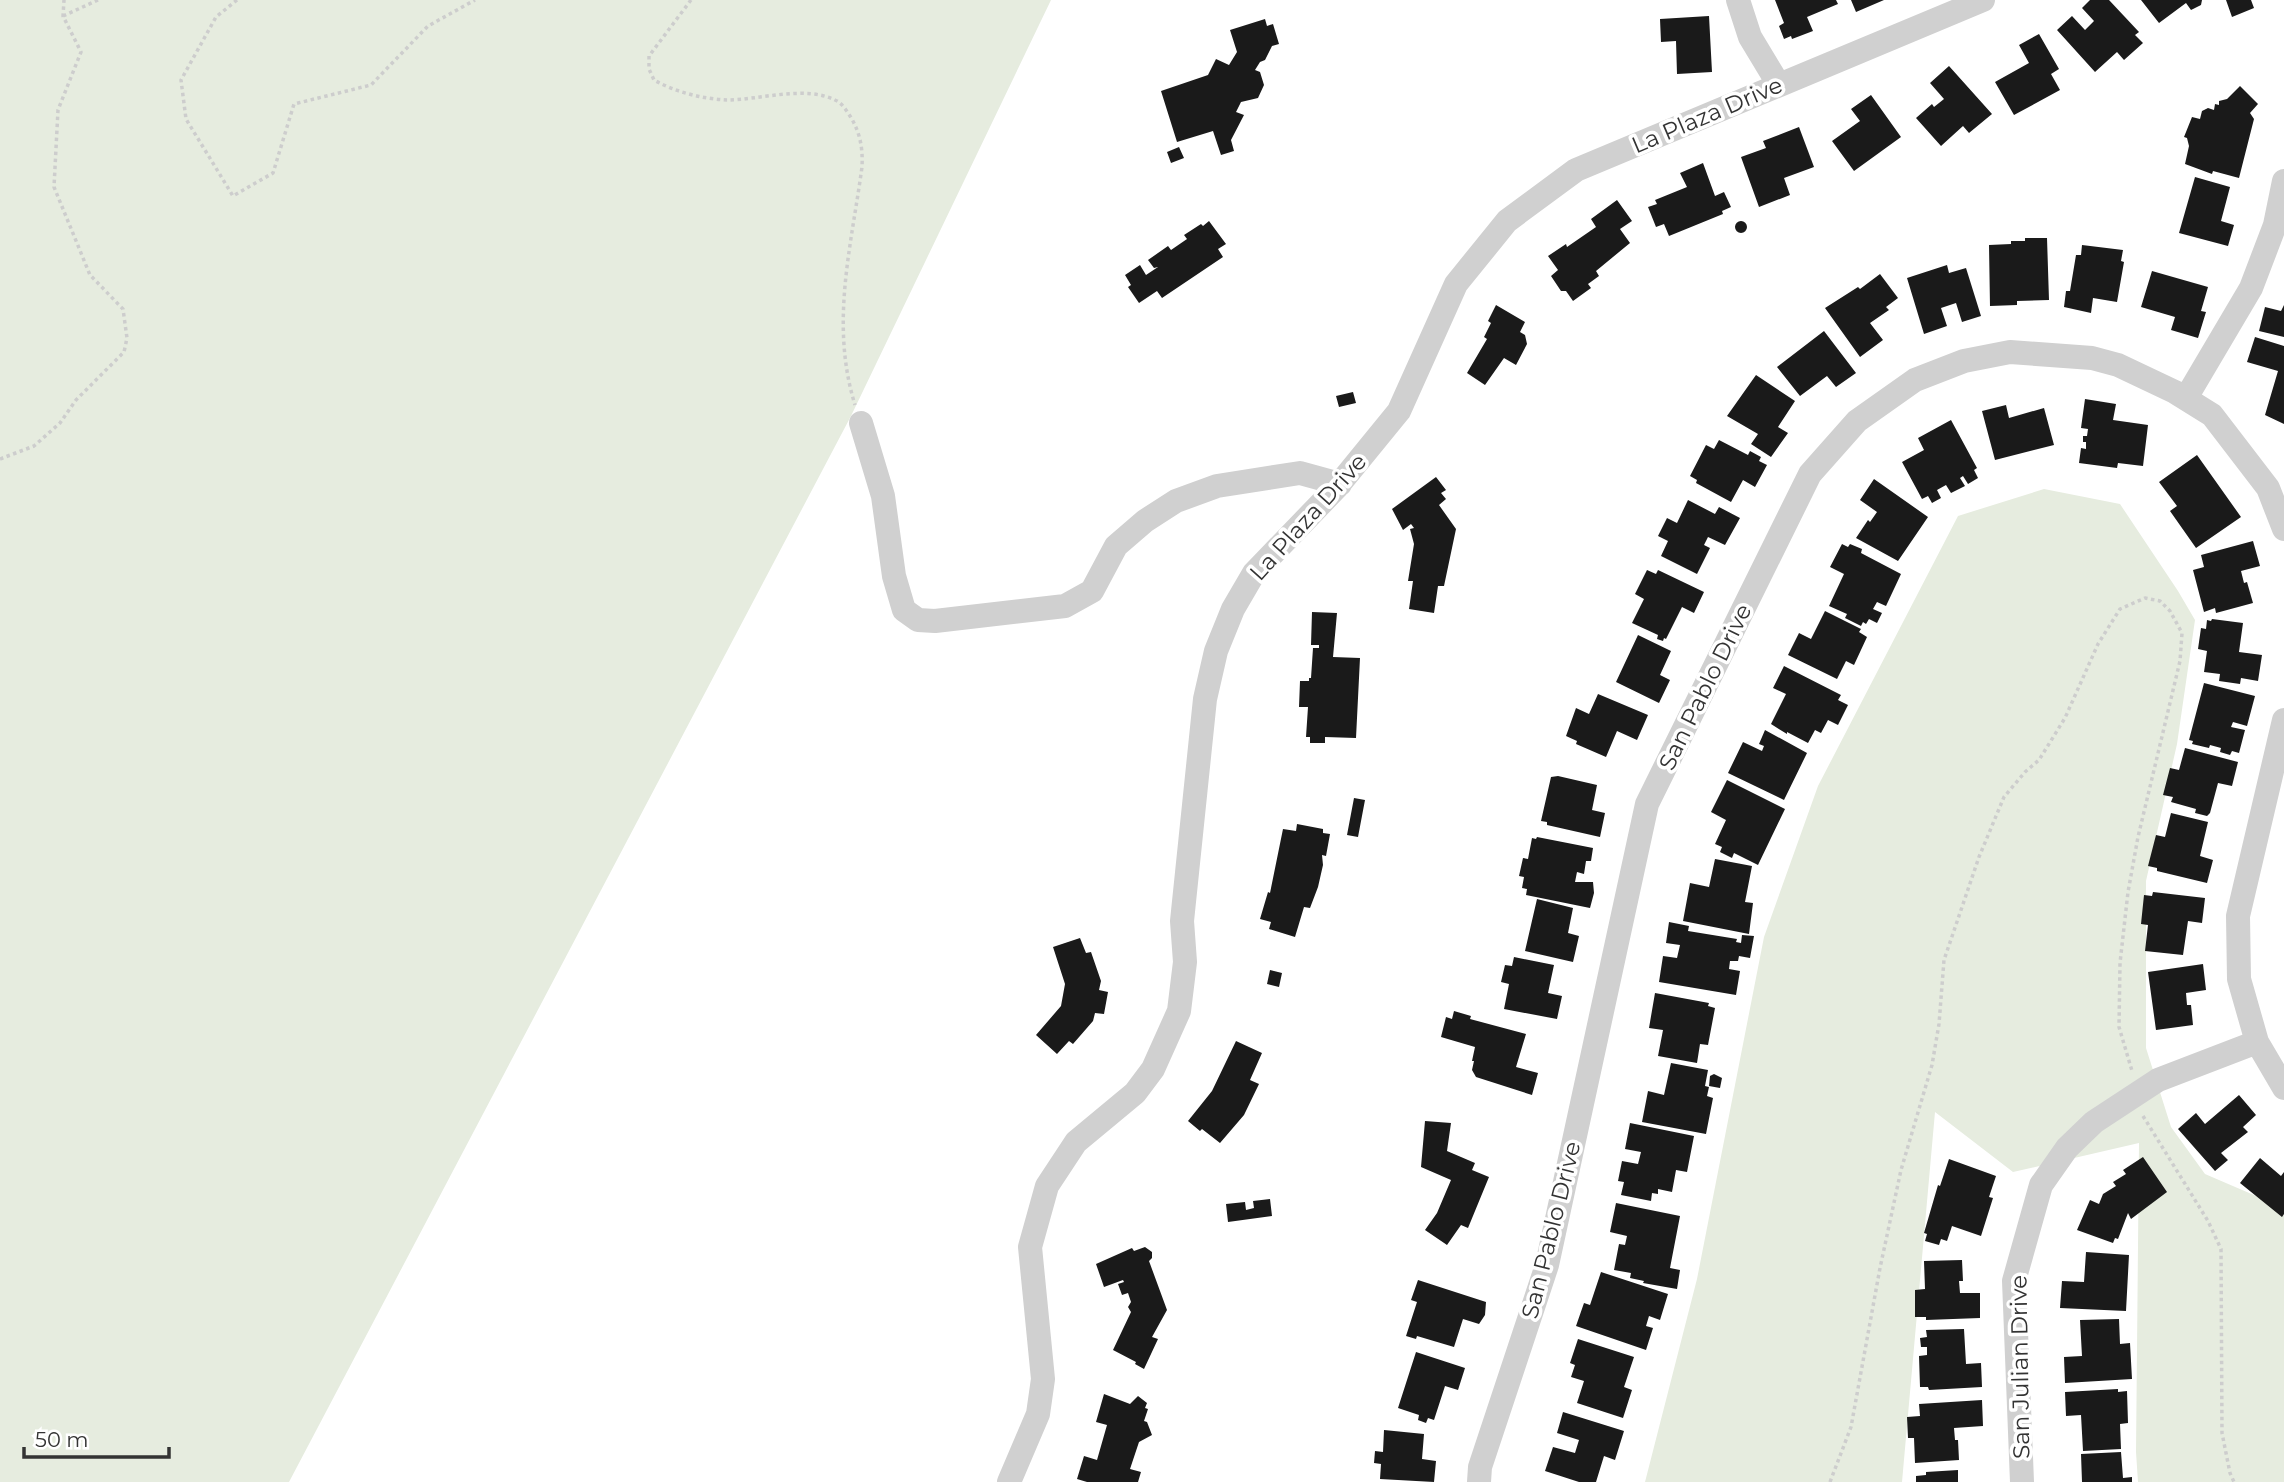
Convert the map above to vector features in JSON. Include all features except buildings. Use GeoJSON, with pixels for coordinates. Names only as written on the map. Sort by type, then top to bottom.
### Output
{"type":"FeatureCollection","features":[{"type":"Feature","properties":{"kind":"street"},"geometry":{"type":"LineString","coordinates":[[1738,0],[1751,37],[1779,85]]}},
{"type":"Feature","properties":{"kind":"street","name":"La Plaza Drive"},"geometry":{"type":"LineString","coordinates":[[1009,1482],[1038,1414],[1043,1379],[1030,1247],[1047,1186],[1076,1142],[1135,1093],[1153,1069],[1179,1010],[1185,962],[1182,921],[1205,699],[1216,651],[1233,609],[1254,573],[1340,484],[1399,411],[1455,284],[1507,221],[1576,170],[1983,0]]}},
{"type":"Feature","properties":{"kind":"street"},"geometry":{"type":"LineString","coordinates":[[2186,398],[2251,288],[2275,225],[2284,181]]}},
{"type":"Feature","properties":{"kind":"street","name":"San Pablo Drive"},"geometry":{"type":"LineString","coordinates":[[1479,1482],[1480,1467],[1547,1265],[1647,804],[1810,474],[1857,421],[1915,380],[1964,361],[2007,352],[2092,359],[2118,365],[2186,398],[2212,415],[2276,483],[2284,528]]}},
{"type":"Feature","properties":{"kind":"street"},"geometry":{"type":"LineString","coordinates":[[861,423],[883,496],[895,583],[904,610],[923,621],[1065,606],[1092,591],[1116,546],[1145,521],[1176,501],[1217,486],[1300,473],[1340,484]]}},
{"type":"Feature","properties":{"kind":"street"},"geometry":{"type":"LineString","coordinates":[[2284,720],[2238,916],[2239,979],[2257,1042],[2284,1088]]}},
{"type":"Feature","properties":{"kind":"street","name":"San Julian Drive"},"geometry":{"type":"LineString","coordinates":[[2022,1482],[2014,1281],[2041,1185],[2067,1148],[2094,1122],[2137,1093],[2158,1080],[2257,1042]]}},
{"type":"Feature","properties":{"kind":"path"},"geometry":{"type":"LineString","coordinates":[[0,459],[34,446],[60,423],[76,400],[124,352],[127,338],[123,309],[90,275],[54,187],[58,110],[81,52],[63,16],[64,0]]}},
{"type":"Feature","properties":{"kind":"path"},"geometry":{"type":"LineString","coordinates":[[63,16],[98,0]]}},
{"type":"Feature","properties":{"kind":"path"},"geometry":{"type":"LineString","coordinates":[[237,0],[216,17],[181,79],[186,119],[233,196],[273,173],[294,104],[371,85],[428,26],[475,0]]}},
{"type":"Feature","properties":{"kind":"path"},"geometry":{"type":"LineString","coordinates":[[691,0],[649,56],[649,69],[654,80],[695,95],[727,100],[794,94],[824,96],[841,104],[858,131],[862,167],[842,311],[849,383],[861,423]]}},
{"type":"Feature","properties":{"kind":"path"},"geometry":{"type":"LineString","coordinates":[[1829,1482],[1851,1427],[1901,1170],[1932,1065],[1939,1024],[1944,960],[1979,857],[2004,797],[2039,760],[2065,718],[2098,644],[2120,609],[2146,598],[2160,601],[2170,611],[2182,633],[2180,661],[2138,837],[2128,892],[2120,963],[2119,1027],[2145,1122],[2208,1221],[2221,1250],[2221,1433],[2230,1473],[2235,1482]]}},
{"type":"Feature","properties":{"kind":"shaded area"},"geometry":{"type":"Polygon","coordinates":[[[0,0],[1051,0],[851,416],[289,1482],[0,1482],[0,0]]]}},
{"type":"Feature","properties":{"kind":"shaded area"},"geometry":{"type":"Polygon","coordinates":[[[2044,489],[2120,504],[2195,620],[2177,744],[2146,881],[2146,1048],[2171,1127],[2205,1174],[2284,1208],[2284,1482],[2138,1482],[2139,1143],[2013,1172],[1935,1112],[1902,1482],[1645,1482],[1697,1279],[1764,937],[1818,786],[1958,516],[2044,489]]]}}]}
